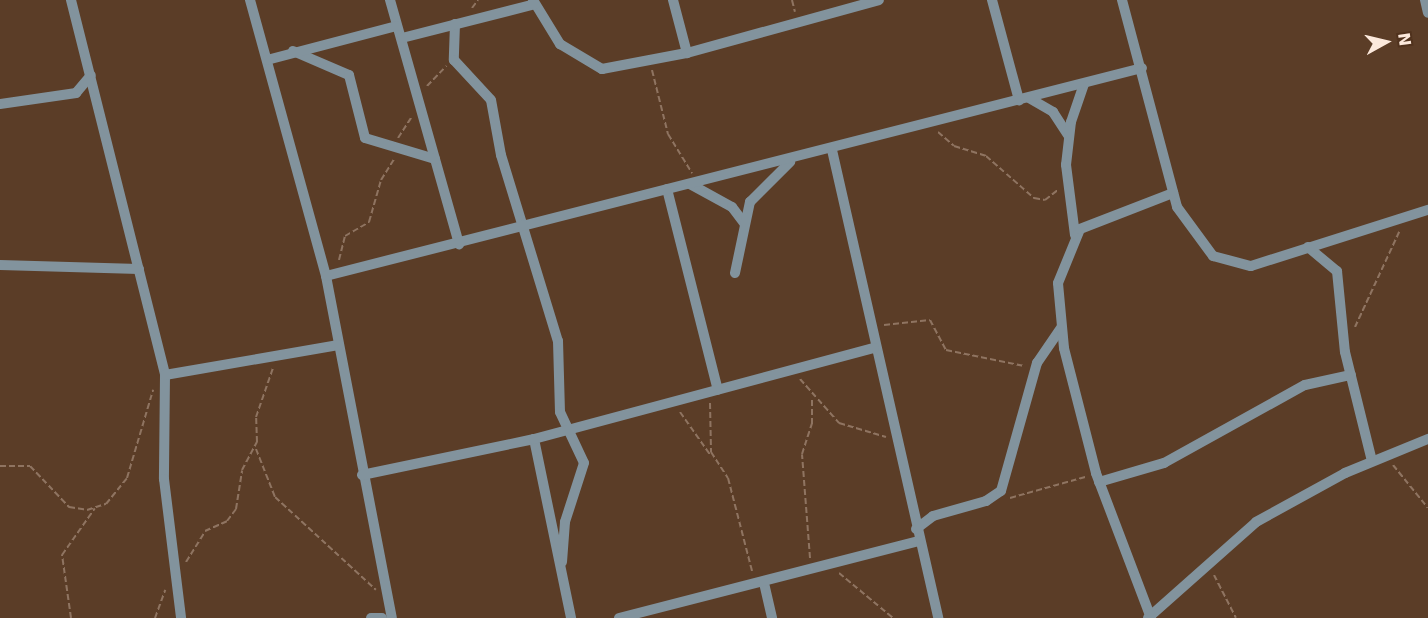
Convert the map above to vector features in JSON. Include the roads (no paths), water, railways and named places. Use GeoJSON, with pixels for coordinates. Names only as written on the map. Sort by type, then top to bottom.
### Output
{"type":"FeatureCollection","features":[{"type":"Feature","properties":{"kind":"street"},"geometry":{"type":"LineString","coordinates":[[71,0],[165,375],[164,479],[181,618]]}},
{"type":"Feature","properties":{"kind":"street"},"geometry":{"type":"LineString","coordinates":[[250,0],[330,275],[338,345],[392,618]]}},
{"type":"Feature","properties":{"kind":"street"},"geometry":{"type":"LineString","coordinates":[[390,0],[459,244]]}},
{"type":"Feature","properties":{"kind":"street"},"geometry":{"type":"LineString","coordinates":[[673,0],[687,53]]}},
{"type":"Feature","properties":{"kind":"street"},"geometry":{"type":"LineString","coordinates":[[992,0],[1024,99],[1053,112],[1068,135]]}},
{"type":"Feature","properties":{"kind":"street"},"geometry":{"type":"LineString","coordinates":[[1122,0],[1142,68],[1173,193],[1188,228],[1223,260],[1251,266],[1428,210]]}},
{"type":"Feature","properties":{"kind":"street"},"geometry":{"type":"LineString","coordinates":[[1425,0],[1428,13]]}},
{"type":"Feature","properties":{"kind":"street"},"geometry":{"type":"LineString","coordinates":[[402,38],[534,2],[560,44],[589,66],[611,69],[687,53],[875,1]]}},
{"type":"Feature","properties":{"kind":"street"},"geometry":{"type":"LineString","coordinates":[[455,24],[453,53],[458,68],[491,100],[501,155],[526,226],[558,341],[560,412],[584,473],[565,522],[562,562]]}},
{"type":"Feature","properties":{"kind":"street"},"geometry":{"type":"LineString","coordinates":[[267,60],[293,51],[397,26]]}},
{"type":"Feature","properties":{"kind":"street"},"geometry":{"type":"LineString","coordinates":[[293,51],[346,72],[362,135],[435,159]]}},
{"type":"Feature","properties":{"kind":"street"},"geometry":{"type":"LineString","coordinates":[[330,275],[459,244],[667,189],[832,150],[1142,68]]}},
{"type":"Feature","properties":{"kind":"street"},"geometry":{"type":"LineString","coordinates":[[0,104],[76,93],[91,75]]}},
{"type":"Feature","properties":{"kind":"street"},"geometry":{"type":"LineString","coordinates":[[1084,84],[1068,135],[1067,182],[1075,236],[1058,283],[1061,328],[1098,478],[1150,617],[1206,562],[1256,522],[1372,461],[1428,439]]}},
{"type":"Feature","properties":{"kind":"street"},"geometry":{"type":"LineString","coordinates":[[832,150],[874,348],[938,618]]}},
{"type":"Feature","properties":{"kind":"street"},"geometry":{"type":"LineString","coordinates":[[735,273],[745,224],[754,195],[793,159]]}},
{"type":"Feature","properties":{"kind":"street"},"geometry":{"type":"LineString","coordinates":[[694,183],[732,207],[745,224]]}},
{"type":"Feature","properties":{"kind":"street"},"geometry":{"type":"LineString","coordinates":[[667,189],[715,391]]}},
{"type":"Feature","properties":{"kind":"street"},"geometry":{"type":"LineString","coordinates":[[1075,236],[1173,193]]}},
{"type":"Feature","properties":{"kind":"street"},"geometry":{"type":"LineString","coordinates":[[1308,247],[1337,272],[1345,352],[1372,461]]}},
{"type":"Feature","properties":{"kind":"street"},"geometry":{"type":"LineString","coordinates":[[0,265],[139,269]]}},
{"type":"Feature","properties":{"kind":"street"},"geometry":{"type":"LineString","coordinates":[[916,530],[933,516],[994,497],[1006,480],[1040,358],[1061,328]]}},
{"type":"Feature","properties":{"kind":"street"},"geometry":{"type":"LineString","coordinates":[[165,375],[338,345]]}},
{"type":"Feature","properties":{"kind":"street"},"geometry":{"type":"LineString","coordinates":[[362,475],[534,439],[874,348]]}},
{"type":"Feature","properties":{"kind":"street"},"geometry":{"type":"LineString","coordinates":[[1098,478],[1164,463],[1305,385],[1351,375]]}},
{"type":"Feature","properties":{"kind":"street"},"geometry":{"type":"LineString","coordinates":[[534,439],[562,562],[571,618]]}},
{"type":"Feature","properties":{"kind":"street"},"geometry":{"type":"LineString","coordinates":[[619,618],[761,584],[829,562],[918,541]]}},
{"type":"Feature","properties":{"kind":"street"},"geometry":{"type":"LineString","coordinates":[[761,584],[772,618]]}},
{"type":"Feature","properties":{"kind":"street"},"geometry":{"type":"LineString","coordinates":[[371,618],[382,618]]}}]}
